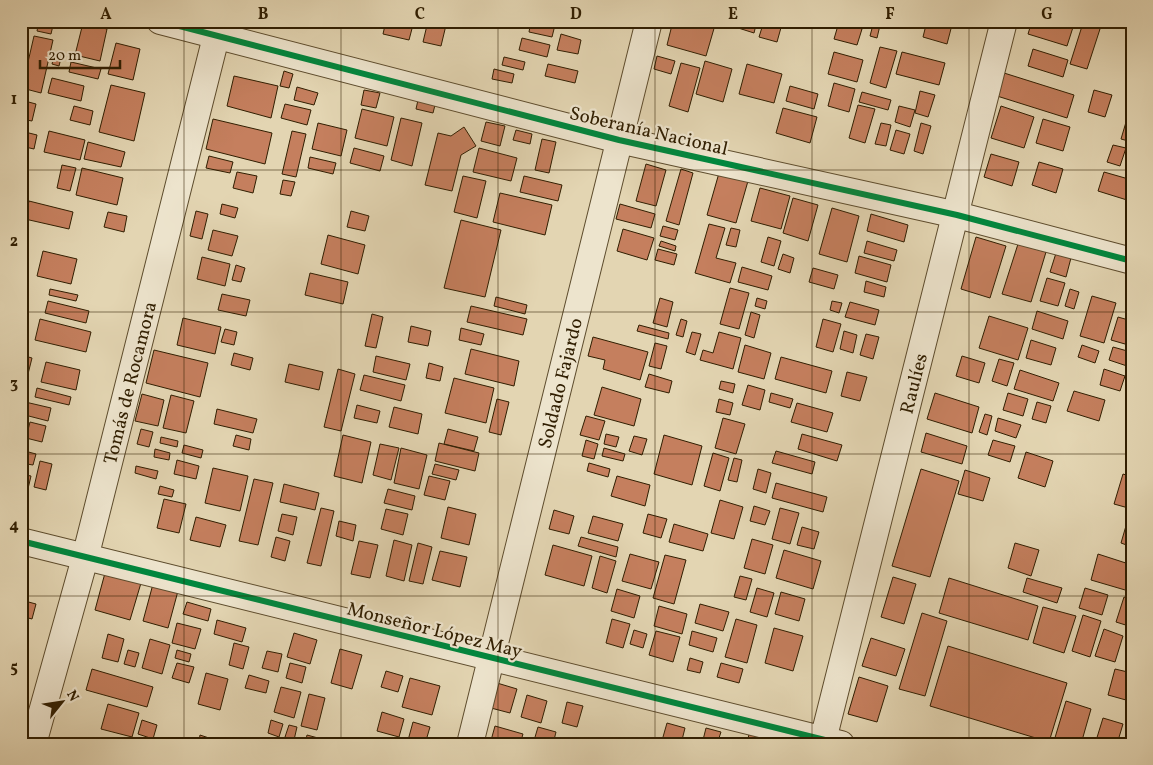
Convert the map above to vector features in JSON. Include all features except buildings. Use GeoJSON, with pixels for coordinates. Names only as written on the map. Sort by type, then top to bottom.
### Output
{"type":"FeatureCollection","features":[{"type":"Feature","properties":{"kind":"street","name":"Soberanía Nacional"},"geometry":{"type":"LineString","coordinates":[[160,21],[218,29],[618,140],[957,215],[1132,261]]}},
{"type":"Feature","properties":{"kind":"street","name":"Soldado Fajardo"},"geometry":{"type":"LineString","coordinates":[[470,744],[649,21]]}},
{"type":"Feature","properties":{"kind":"street","name":"Raulíes"},"geometry":{"type":"LineString","coordinates":[[829,742],[1004,21]]}},
{"type":"Feature","properties":{"kind":"street","name":"Tomás de Rocamora"},"geometry":{"type":"LineString","coordinates":[[34,744],[85,558],[218,29]]}},
{"type":"Feature","properties":{"kind":"street","name":"Monseñor López May"},"geometry":{"type":"LineString","coordinates":[[21,541],[829,742]]}},
{"type":"Feature","properties":{"kind":"cycle path"},"geometry":{"type":"LineString","coordinates":[[160,21],[619,140],[957,215],[1132,261]]}},
{"type":"Feature","properties":{"kind":"cycle path"},"geometry":{"type":"LineString","coordinates":[[21,541],[841,744]]}}]}
